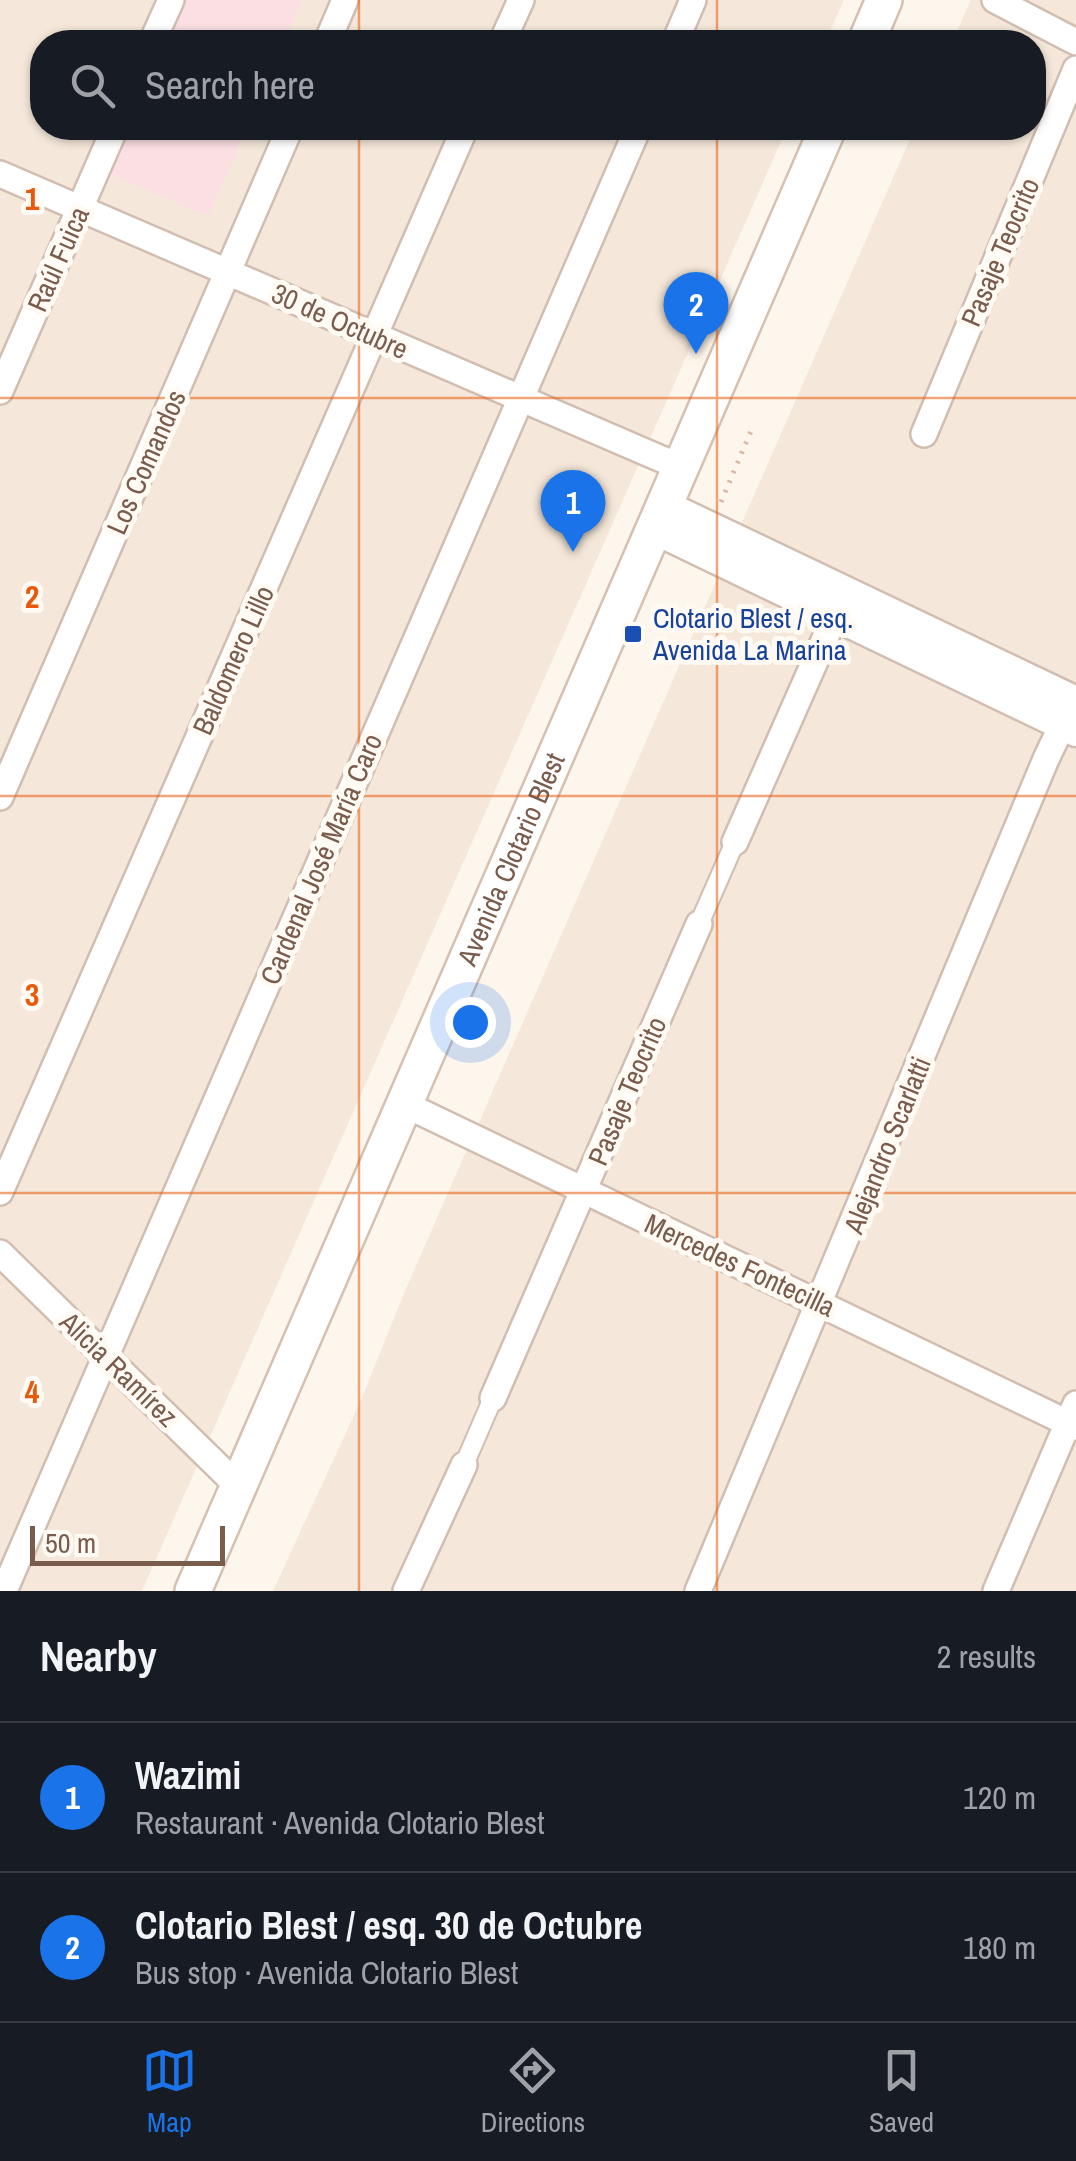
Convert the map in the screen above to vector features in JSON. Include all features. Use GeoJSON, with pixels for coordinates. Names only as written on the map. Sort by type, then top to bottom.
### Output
{"type":"FeatureCollection","features":[{"type":"Feature","properties":{"kind":"main road"},"geometry":{"type":"LineString","coordinates":[[871,30],[884,0]]}},
{"type":"Feature","properties":{"kind":"main road","name":"Avenida Clotario Blest"},"geometry":{"type":"LineString","coordinates":[[193,1591],[823,140]]}},
{"type":"Feature","properties":{"kind":"street"},"geometry":{"type":"LineString","coordinates":[[157,30],[171,0]]}},
{"type":"Feature","properties":{"kind":"street"},"geometry":{"type":"LineString","coordinates":[[332,30],[345,0]]}},
{"type":"Feature","properties":{"kind":"street"},"geometry":{"type":"LineString","coordinates":[[507,30],[521,0]]}},
{"type":"Feature","properties":{"kind":"street"},"geometry":{"type":"LineString","coordinates":[[679,30],[693,0]]}},
{"type":"Feature","properties":{"kind":"street"},"geometry":{"type":"LineString","coordinates":[[995,0],[1076,42]]}},
{"type":"Feature","properties":{"kind":"street","name":"Pasaje Teocrito"},"geometry":{"type":"LineString","coordinates":[[924,434],[1076,69]]}},
{"type":"Feature","properties":{"kind":"street","name":"Raúl Fuica"},"geometry":{"type":"LineString","coordinates":[[0,391],[110,140]]}},
{"type":"Feature","properties":{"kind":"street","name":"Los Comandos"},"geometry":{"type":"LineString","coordinates":[[0,797],[285,140]]}},
{"type":"Feature","properties":{"kind":"street","name":"Baldomero Lillo"},"geometry":{"type":"LineString","coordinates":[[0,1192],[460,140]]}},
{"type":"Feature","properties":{"kind":"street","name":"Cardenal José María Caro"},"geometry":{"type":"LineString","coordinates":[[4,1591],[633,140]]}},
{"type":"Feature","properties":{"kind":"street","name":"30 de Octubre"},"geometry":{"type":"LineString","coordinates":[[0,174],[680,467]]}},
{"type":"Feature","properties":{"kind":"street"},"geometry":{"type":"LineString","coordinates":[[658,516],[711,527],[841,603]]}},
{"type":"Feature","properties":{"kind":"street"},"geometry":{"type":"LineString","coordinates":[[658,516],[1073,711]]}},
{"type":"Feature","properties":{"kind":"street","name":"Pasaje Teocrito"},"geometry":{"type":"LineString","coordinates":[[406,1591],[841,603]]}},
{"type":"Feature","properties":{"kind":"street","name":"Alejandro Scarlatti"},"geometry":{"type":"LineString","coordinates":[[698,1591],[1073,711]]}},
{"type":"Feature","properties":{"kind":"street","name":"Mercedes Fontecilla"},"geometry":{"type":"LineString","coordinates":[[404,1104],[1073,1418]]}},
{"type":"Feature","properties":{"kind":"street","name":"Alicia Ramírez"},"geometry":{"type":"LineString","coordinates":[[0,1253],[238,1486]]}},
{"type":"Feature","properties":{"kind":"street"},"geometry":{"type":"LineString","coordinates":[[996,1591],[1073,1418]]}},
{"type":"Feature","properties":{"kind":"path"},"geometry":{"type":"LineString","coordinates":[[711,527],[751,431]]}},
{"type":"Feature","properties":{"kind":"shaded area"},"geometry":{"type":"Polygon","coordinates":[[[0,0],[844,0],[830,30],[30,30],[30,140],[782,140],[142,1591],[0,1591],[0,0]]]}},
{"type":"Feature","properties":{"kind":"shaded area"},"geometry":{"type":"Polygon","coordinates":[[[177,0],[302,0],[289,30],[163,30],[177,0]]]}},
{"type":"Feature","properties":{"kind":"shaded area"},"geometry":{"type":"Polygon","coordinates":[[[971,0],[1076,0],[1076,1591],[273,1591],[361,1400],[405,1291],[910,140],[1046,140],[1046,30],[957,30],[971,0]]]}},
{"type":"Feature","properties":{"kind":"shaded area"},"geometry":{"type":"Polygon","coordinates":[[[117,140],[242,140],[208,216],[103,171],[117,140]]]}},
{"type":"Feature","properties":{"kind":"place","name":"Clotario Blest / esq. 30 de Octubre"},"geometry":{"type":"Point","coordinates":[696,354]}},
{"type":"Feature","properties":{"kind":"place","name":"Wazimi"},"geometry":{"type":"Point","coordinates":[573,552]}},
{"type":"Feature","properties":{"kind":"place","name":"Clotario Blest / esq. Avenida La Marina"},"geometry":{"type":"Point","coordinates":[633,634]}}]}
